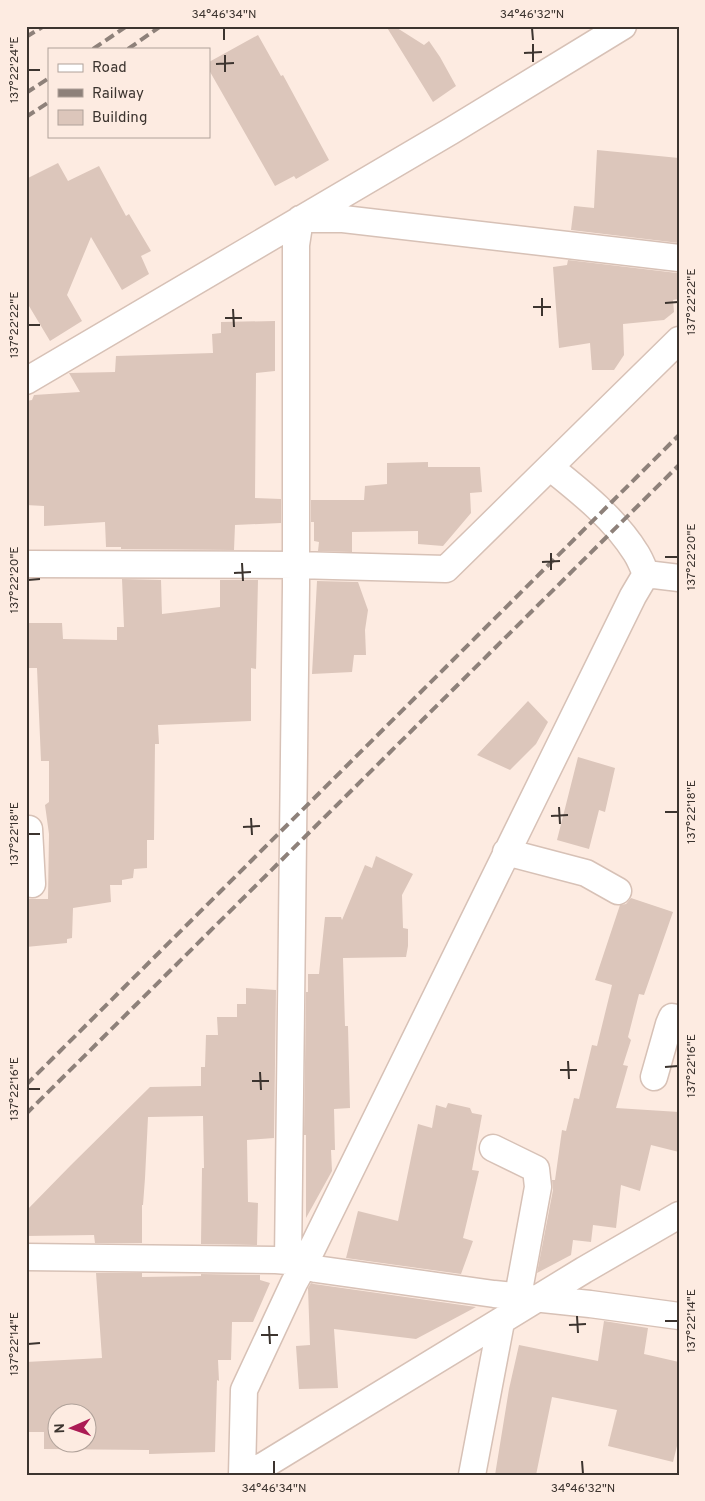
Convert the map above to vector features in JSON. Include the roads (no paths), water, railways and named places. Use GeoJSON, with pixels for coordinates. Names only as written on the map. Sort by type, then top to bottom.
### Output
{"type":"FeatureCollection","features":[{"type":"Feature","properties":{"kind":"street"},"geometry":{"type":"LineString","coordinates":[[26,381],[451,130],[622,26]]}},
{"type":"Feature","properties":{"kind":"street"},"geometry":{"type":"LineString","coordinates":[[300,219],[342,219],[679,258]]}},
{"type":"Feature","properties":{"kind":"street"},"geometry":{"type":"LineString","coordinates":[[300,219],[296,245],[296,565],[290,1199],[296,1263],[294,1283],[244,1390],[243,1475],[263,1466],[501,1322],[529,1297],[584,1270],[679,1215]]}},
{"type":"Feature","properties":{"kind":"street"},"geometry":{"type":"LineString","coordinates":[[26,564],[296,565],[446,569],[551,468],[679,340]]}},
{"type":"Feature","properties":{"kind":"street"},"geometry":{"type":"LineString","coordinates":[[551,468],[569,482],[617,527],[637,554],[646,574]]}},
{"type":"Feature","properties":{"kind":"street"},"geometry":{"type":"LineString","coordinates":[[296,1263],[506,852],[633,596],[646,574]]}},
{"type":"Feature","properties":{"kind":"street"},"geometry":{"type":"LineString","coordinates":[[646,574],[679,578]]}},
{"type":"Feature","properties":{"kind":"street"},"geometry":{"type":"LineString","coordinates":[[26,829],[29,829],[32,884]]}},
{"type":"Feature","properties":{"kind":"street"},"geometry":{"type":"LineString","coordinates":[[506,852],[586,873],[618,892]]}},
{"type":"Feature","properties":{"kind":"street"},"geometry":{"type":"LineString","coordinates":[[654,1077],[669,1024],[672,1018],[679,1019]]}},
{"type":"Feature","properties":{"kind":"street"},"geometry":{"type":"LineString","coordinates":[[493,1148],[536,1169],[538,1187],[529,1297]]}},
{"type":"Feature","properties":{"kind":"street"},"geometry":{"type":"LineString","coordinates":[[26,1257],[296,1263],[316,1269],[679,1316]]}},
{"type":"Feature","properties":{"kind":"street"},"geometry":{"type":"LineString","coordinates":[[472,1475],[501,1322]]}},
{"type":"Feature","properties":{"kind":"railway"},"geometry":{"type":"LineString","coordinates":[[26,37],[44,26]]}},
{"type":"Feature","properties":{"kind":"railway"},"geometry":{"type":"LineString","coordinates":[[94,48],[127,26]]}},
{"type":"Feature","properties":{"kind":"railway"},"geometry":{"type":"LineString","coordinates":[[129,48],[161,26]]}},
{"type":"Feature","properties":{"kind":"railway"},"geometry":{"type":"LineString","coordinates":[[26,93],[48,79]]}},
{"type":"Feature","properties":{"kind":"railway"},"geometry":{"type":"LineString","coordinates":[[26,117],[48,103]]}},
{"type":"Feature","properties":{"kind":"railway"},"geometry":{"type":"LineString","coordinates":[[26,1085],[679,435]]}},
{"type":"Feature","properties":{"kind":"railway"},"geometry":{"type":"LineString","coordinates":[[26,1114],[679,465]]}}]}
